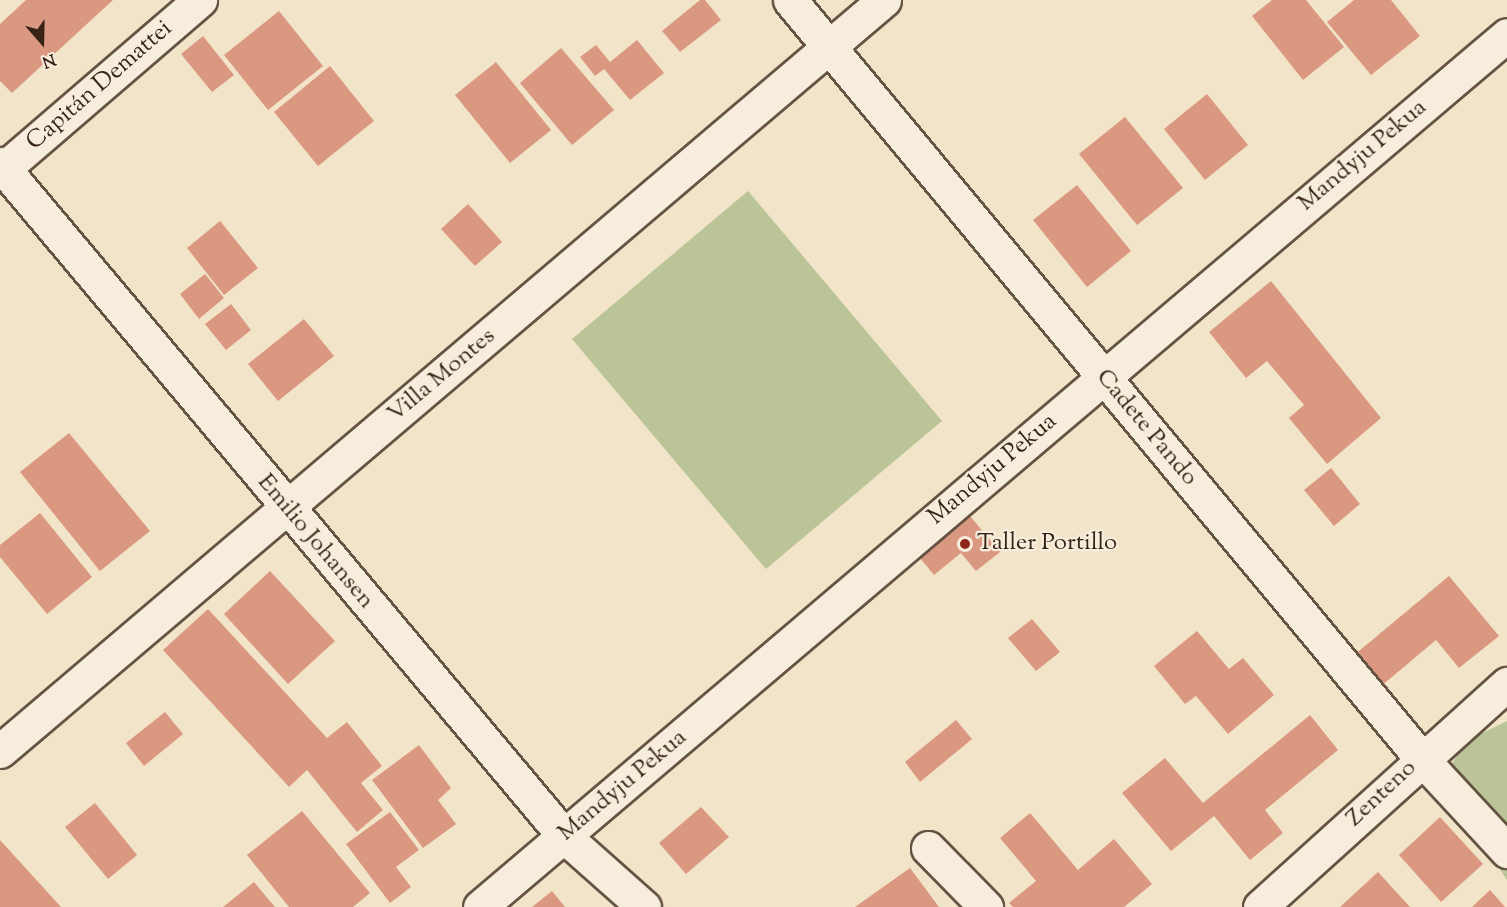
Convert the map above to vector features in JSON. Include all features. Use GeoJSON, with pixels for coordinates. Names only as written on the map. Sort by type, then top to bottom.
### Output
{"type":"FeatureCollection","features":[{"type":"Feature","properties":{"kind":"street","name":"Capitán Demattei"},"geometry":{"type":"LineString","coordinates":[[1,168],[200,0]]}},
{"type":"Feature","properties":{"kind":"street","name":"Cadete Pando"},"geometry":{"type":"LineString","coordinates":[[790,0],[1421,758],[1507,851]]}},
{"type":"Feature","properties":{"kind":"street","name":"Villa Montes"},"geometry":{"type":"LineString","coordinates":[[0,751],[884,0]]}},
{"type":"Feature","properties":{"kind":"street","name":"Mandyju Pekua"},"geometry":{"type":"LineString","coordinates":[[480,907],[1507,34]]}},
{"type":"Feature","properties":{"kind":"street","name":"Emilio Johansen"},"geometry":{"type":"LineString","coordinates":[[1,168],[564,836],[644,907]]}},
{"type":"Feature","properties":{"kind":"street","name":"Zenteno"},"geometry":{"type":"LineString","coordinates":[[1260,907],[1421,758],[1507,684]]}},
{"type":"Feature","properties":{"kind":"street"},"geometry":{"type":"LineString","coordinates":[[928,848],[986,907]]}},
{"type":"Feature","properties":{"kind":"green space"},"geometry":{"type":"Polygon","coordinates":[[[748,191],[942,421],[766,569],[572,339],[748,191]]]}},
{"type":"Feature","properties":{"kind":"green space"},"geometry":{"type":"Polygon","coordinates":[[[1507,721],[1507,880],[1458,805],[1451,764],[1470,739],[1507,721]]]}},
{"type":"Feature","properties":{"kind":"building"},"geometry":{"type":"Polygon","coordinates":[[[26,0],[113,0],[12,93],[0,81],[0,24],[26,0]]]}},
{"type":"Feature","properties":{"kind":"building"},"geometry":{"type":"Polygon","coordinates":[[[700,0],[705,0],[721,20],[680,52],[662,31],[700,0]]]}},
{"type":"Feature","properties":{"kind":"building"},"geometry":{"type":"Polygon","coordinates":[[[1272,0],[1306,0],[1344,47],[1303,80],[1252,16],[1272,0]]]}},
{"type":"Feature","properties":{"kind":"building"},"geometry":{"type":"Polygon","coordinates":[[[1354,0],[1391,0],[1420,36],[1371,75],[1327,22],[1354,0]]]}},
{"type":"Feature","properties":{"kind":"building"},"geometry":{"type":"Polygon","coordinates":[[[279,11],[323,66],[268,110],[224,55],[279,11]]]}},
{"type":"Feature","properties":{"kind":"building"},"geometry":{"type":"Polygon","coordinates":[[[203,36],[234,75],[212,92],[181,54],[203,36]]]}},
{"type":"Feature","properties":{"kind":"building"},"geometry":{"type":"Polygon","coordinates":[[[637,40],[664,73],[630,100],[604,69],[595,76],[580,57],[596,45],[610,62],[637,40]]]}},
{"type":"Feature","properties":{"kind":"building"},"geometry":{"type":"Polygon","coordinates":[[[561,48],[614,110],[572,145],[520,83],[561,48]]]}},
{"type":"Feature","properties":{"kind":"building"},"geometry":{"type":"Polygon","coordinates":[[[496,62],[551,130],[510,163],[455,95],[496,62]]]}},
{"type":"Feature","properties":{"kind":"building"},"geometry":{"type":"Polygon","coordinates":[[[330,66],[374,121],[318,166],[274,112],[330,66]]]}},
{"type":"Feature","properties":{"kind":"building"},"geometry":{"type":"Polygon","coordinates":[[[1207,94],[1248,145],[1205,180],[1164,129],[1207,94]]]}},
{"type":"Feature","properties":{"kind":"building"},"geometry":{"type":"Polygon","coordinates":[[[1125,117],[1183,188],[1137,225],[1079,154],[1125,117]]]}},
{"type":"Feature","properties":{"kind":"building"},"geometry":{"type":"Polygon","coordinates":[[[1077,185],[1131,251],[1087,287],[1033,220],[1077,185]]]}},
{"type":"Feature","properties":{"kind":"building"},"geometry":{"type":"Polygon","coordinates":[[[468,204],[502,242],[475,266],[441,229],[468,204]]]}},
{"type":"Feature","properties":{"kind":"building"},"geometry":{"type":"Polygon","coordinates":[[[220,221],[258,268],[224,295],[187,248],[220,221]]]}},
{"type":"Feature","properties":{"kind":"building"},"geometry":{"type":"Polygon","coordinates":[[[205,274],[224,298],[199,319],[180,294],[205,274]]]}},
{"type":"Feature","properties":{"kind":"building"},"geometry":{"type":"Polygon","coordinates":[[[1271,281],[1381,418],[1327,464],[1289,418],[1304,405],[1267,361],[1246,378],[1209,332],[1271,281]]]}},
{"type":"Feature","properties":{"kind":"building"},"geometry":{"type":"Polygon","coordinates":[[[231,304],[251,330],[226,350],[205,324],[231,304]]]}},
{"type":"Feature","properties":{"kind":"building"},"geometry":{"type":"Polygon","coordinates":[[[304,319],[334,356],[278,401],[248,364],[304,319]]]}},
{"type":"Feature","properties":{"kind":"building"},"geometry":{"type":"Polygon","coordinates":[[[69,433],[150,531],[100,571],[20,472],[69,433]]]}},
{"type":"Feature","properties":{"kind":"building"},"geometry":{"type":"Polygon","coordinates":[[[1331,468],[1360,504],[1334,526],[1304,490],[1331,468]]]}},
{"type":"Feature","properties":{"kind":"building"},"geometry":{"type":"Polygon","coordinates":[[[40,513],[92,577],[47,614],[0,557],[0,545],[40,513]]]}},
{"type":"Feature","properties":{"kind":"building","name":"Taller Portillo"},"geometry":{"type":"Polygon","coordinates":[[[970,516],[1000,552],[976,571],[961,553],[934,575],[920,558],[970,516]]]}},
{"type":"Feature","properties":{"kind":"building"},"geometry":{"type":"Polygon","coordinates":[[[270,571],[335,641],[288,684],[224,614],[270,571]]]}},
{"type":"Feature","properties":{"kind":"building"},"geometry":{"type":"Polygon","coordinates":[[[1449,576],[1499,636],[1459,668],[1436,640],[1380,687],[1353,656],[1449,576]]]}},
{"type":"Feature","properties":{"kind":"building"},"geometry":{"type":"Polygon","coordinates":[[[208,609],[327,738],[347,722],[382,766],[361,783],[383,810],[357,832],[307,770],[289,787],[163,650],[208,609]]]}},
{"type":"Feature","properties":{"kind":"building"},"geometry":{"type":"Polygon","coordinates":[[[1032,619],[1060,652],[1036,671],[1008,638],[1032,619]]]}},
{"type":"Feature","properties":{"kind":"building"},"geometry":{"type":"Polygon","coordinates":[[[1197,631],[1229,669],[1243,658],[1274,695],[1228,734],[1196,696],[1185,704],[1154,666],[1197,631]]]}},
{"type":"Feature","properties":{"kind":"building"},"geometry":{"type":"Polygon","coordinates":[[[165,712],[183,734],[144,766],[126,743],[165,712]]]}},
{"type":"Feature","properties":{"kind":"building"},"geometry":{"type":"Polygon","coordinates":[[[1310,715],[1338,750],[1265,810],[1283,833],[1250,860],[1214,816],[1171,851],[1122,793],[1165,758],[1203,803],[1310,715]]]}},
{"type":"Feature","properties":{"kind":"building"},"geometry":{"type":"Polygon","coordinates":[[[956,720],[972,739],[920,782],[905,762],[956,720]]]}},
{"type":"Feature","properties":{"kind":"building"},"geometry":{"type":"Polygon","coordinates":[[[419,745],[451,788],[438,800],[456,824],[423,848],[372,780],[419,745]]]}},
{"type":"Feature","properties":{"kind":"building"},"geometry":{"type":"Polygon","coordinates":[[[95,803],[137,855],[108,879],[65,827],[95,803]]]}},
{"type":"Feature","properties":{"kind":"building"},"geometry":{"type":"Polygon","coordinates":[[[701,807],[729,837],[686,874],[659,843],[701,807]]]}},
{"type":"Feature","properties":{"kind":"building"},"geometry":{"type":"Polygon","coordinates":[[[302,811],[370,893],[353,907],[289,907],[247,855],[302,811]]]}},
{"type":"Feature","properties":{"kind":"building"},"geometry":{"type":"Polygon","coordinates":[[[390,812],[419,850],[396,867],[411,887],[390,903],[346,844],[390,812]]]}},
{"type":"Feature","properties":{"kind":"building"},"geometry":{"type":"Polygon","coordinates":[[[1030,813],[1078,870],[1114,839],[1152,884],[1124,907],[1013,907],[1009,903],[1036,881],[1000,838],[1030,813]]]}},
{"type":"Feature","properties":{"kind":"building"},"geometry":{"type":"Polygon","coordinates":[[[1440,817],[1483,864],[1441,902],[1399,855],[1440,817]]]}},
{"type":"Feature","properties":{"kind":"building"},"geometry":{"type":"Polygon","coordinates":[[[0,840],[61,907],[0,907],[0,840]]]}},
{"type":"Feature","properties":{"kind":"building"},"geometry":{"type":"Polygon","coordinates":[[[910,868],[939,907],[855,907],[910,868]]]}},
{"type":"Feature","properties":{"kind":"building"},"geometry":{"type":"Polygon","coordinates":[[[1378,872],[1410,907],[1340,907],[1378,872]]]}},
{"type":"Feature","properties":{"kind":"building"},"geometry":{"type":"Polygon","coordinates":[[[254,882],[275,907],[223,907],[254,882]]]}},
{"type":"Feature","properties":{"kind":"building"},"geometry":{"type":"Polygon","coordinates":[[[1490,890],[1505,907],[1472,907],[1490,890]]]}},
{"type":"Feature","properties":{"kind":"building"},"geometry":{"type":"Polygon","coordinates":[[[552,891],[565,907],[532,907],[552,891]]]}},
{"type":"Feature","properties":{"kind":"place","name":"Taller Portillo"},"geometry":{"type":"Point","coordinates":[965,544]}}]}
